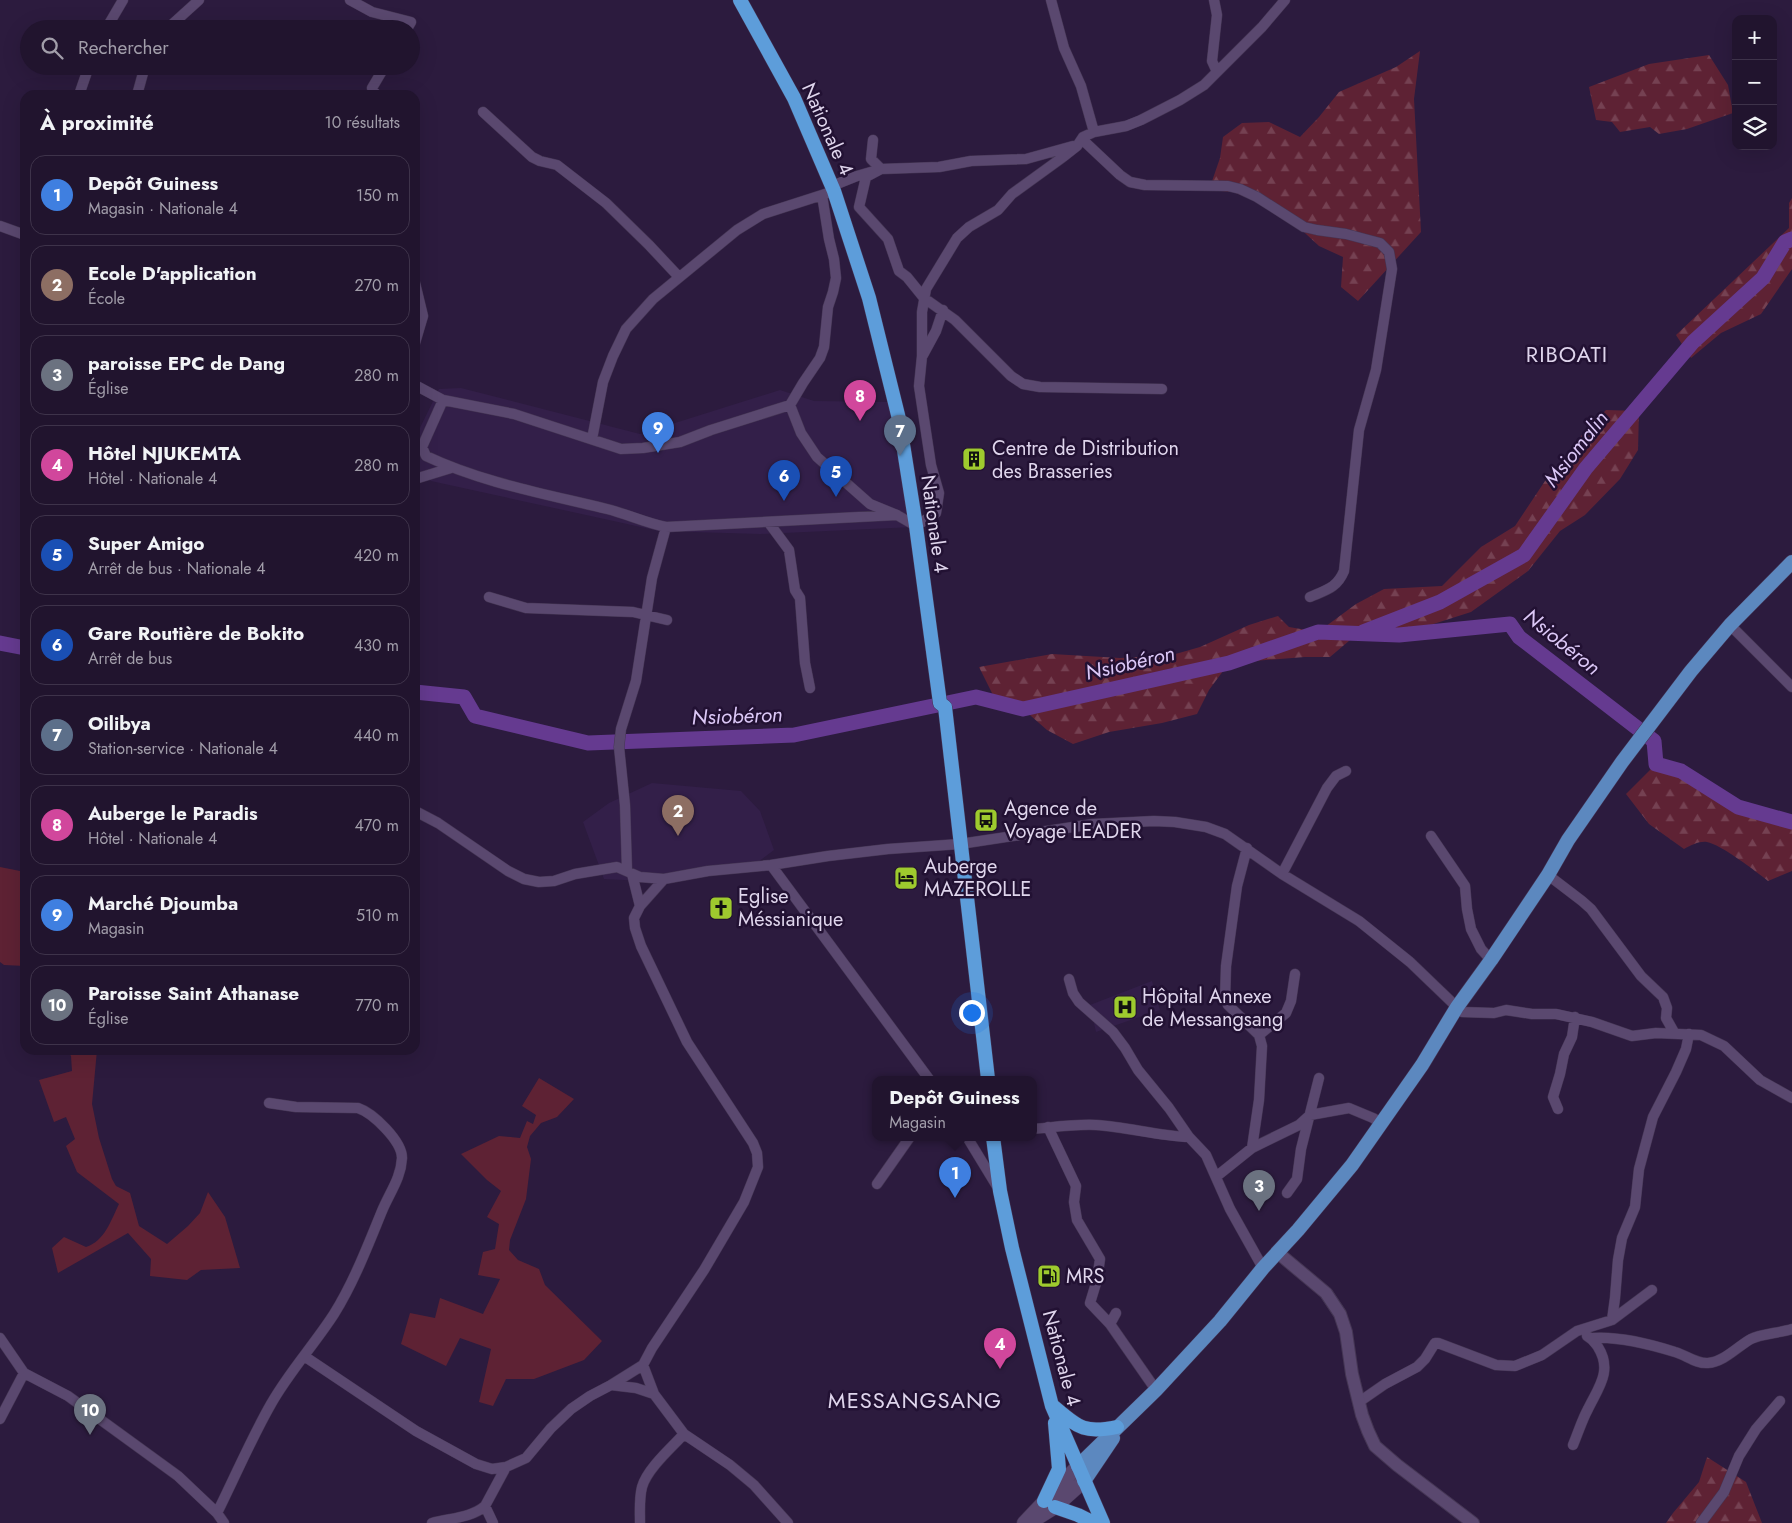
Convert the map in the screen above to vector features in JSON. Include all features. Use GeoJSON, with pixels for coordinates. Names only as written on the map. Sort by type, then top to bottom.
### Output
{"type":"FeatureCollection","features":[{"type":"Feature","properties":{"kind":"highway","name":"Nationale 4"},"geometry":{"type":"LineString","coordinates":[[740,0],[794,98],[869,298],[885,355],[899,419],[942,705],[988,1076]]}},
{"type":"Feature","properties":{"kind":"highway","name":"Nationale 4"},"geometry":{"type":"LineString","coordinates":[[994,1141],[1000,1191],[1012,1248],[1053,1409],[1103,1523]]}},
{"type":"Feature","properties":{"kind":"highway"},"geometry":{"type":"LineString","coordinates":[[1053,1409],[1090,1431],[1100,1431],[1120,1425]]}},
{"type":"Feature","properties":{"kind":"highway"},"geometry":{"type":"LineString","coordinates":[[1053,1409],[1059,1469],[1049,1504],[1094,1523]]}},
{"type":"Feature","properties":{"kind":"main road"},"geometry":{"type":"LineString","coordinates":[[1030,1523],[1049,1504],[1078,1466],[1156,1390],[1220,1321],[1352,1165],[1422,1065],[1457,1006],[1491,960],[1548,875],[1568,840],[1622,762],[1691,671],[1730,625],[1792,562]]}},
{"type":"Feature","properties":{"kind":"main road"},"geometry":{"type":"LineString","coordinates":[[1024,1523],[1084,1481],[1120,1425]]}},
{"type":"Feature","properties":{"kind":"street"},"geometry":{"type":"LineString","coordinates":[[110,20],[122,0]]}},
{"type":"Feature","properties":{"kind":"street"},"geometry":{"type":"LineString","coordinates":[[177,20],[200,0]]}},
{"type":"Feature","properties":{"kind":"street"},"geometry":{"type":"LineString","coordinates":[[350,0],[372,12],[403,20]]}},
{"type":"Feature","properties":{"kind":"street"},"geometry":{"type":"LineString","coordinates":[[1051,0],[1064,48],[1081,86],[1094,132]]}},
{"type":"Feature","properties":{"kind":"street"},"geometry":{"type":"LineString","coordinates":[[1214,0],[1217,15],[1212,62],[1217,72]]}},
{"type":"Feature","properties":{"kind":"street"},"geometry":{"type":"LineString","coordinates":[[592,439],[603,382],[626,328],[653,299],[737,230],[763,214],[830,191],[881,169],[939,167],[971,161],[1026,159],[1066,147],[1094,132],[1126,126],[1141,120],[1204,85],[1262,27],[1285,0]]}},
{"type":"Feature","properties":{"kind":"street"},"geometry":{"type":"LineString","coordinates":[[81,90],[87,75]]}},
{"type":"Feature","properties":{"kind":"street"},"geometry":{"type":"LineString","coordinates":[[138,90],[143,75]]}},
{"type":"Feature","properties":{"kind":"street"},"geometry":{"type":"LineString","coordinates":[[373,90],[372,88],[380,75]]}},
{"type":"Feature","properties":{"kind":"street"},"geometry":{"type":"LineString","coordinates":[[484,112],[532,157],[557,165],[606,203],[679,277]]}},
{"type":"Feature","properties":{"kind":"street"},"geometry":{"type":"LineString","coordinates":[[872,140],[871,159],[881,169]]}},
{"type":"Feature","properties":{"kind":"street"},"geometry":{"type":"LineString","coordinates":[[790,406],[801,434],[817,457],[870,504],[897,515],[916,526],[936,513],[939,493],[931,465],[919,386],[922,356],[922,312],[926,289],[956,238],[969,227],[998,210],[1022,185],[1063,157],[1080,141]]}},
{"type":"Feature","properties":{"kind":"street"},"geometry":{"type":"LineString","coordinates":[[1080,141],[1086,143],[1130,182],[1145,186],[1228,186],[1240,189],[1304,227],[1346,234],[1380,243],[1389,252],[1392,269],[1376,370],[1358,430],[1344,571],[1340,581],[1334,586],[1310,597]]}},
{"type":"Feature","properties":{"kind":"street"},"geometry":{"type":"LineString","coordinates":[[881,169],[866,177],[859,207],[888,239],[899,270],[924,298],[955,320],[1011,376],[1023,384],[1040,387],[1162,389]]}},
{"type":"Feature","properties":{"kind":"street"},"geometry":{"type":"LineString","coordinates":[[420,388],[443,400],[514,414],[621,449],[643,448],[680,442],[711,430],[790,406],[820,358],[824,347],[828,306],[836,278],[829,239],[830,191]]}},
{"type":"Feature","properties":{"kind":"street"},"geometry":{"type":"LineString","coordinates":[[0,226],[20,233]]}},
{"type":"Feature","properties":{"kind":"street"},"geometry":{"type":"LineString","coordinates":[[420,304],[423,316],[420,326]]}},
{"type":"Feature","properties":{"kind":"street"},"geometry":{"type":"LineString","coordinates":[[922,356],[936,331],[943,310]]}},
{"type":"Feature","properties":{"kind":"street"},"geometry":{"type":"LineString","coordinates":[[443,400],[422,447],[426,456],[451,468],[487,479],[610,510],[666,527],[897,515]]}},
{"type":"Feature","properties":{"kind":"street"},"geometry":{"type":"LineString","coordinates":[[420,477],[451,468]]}},
{"type":"Feature","properties":{"kind":"street"},"geometry":{"type":"LineString","coordinates":[[769,523],[789,550],[795,590],[800,598],[805,663],[810,688]]}},
{"type":"Feature","properties":{"kind":"street"},"geometry":{"type":"LineString","coordinates":[[640,906],[630,872],[619,747],[621,729],[636,681],[652,578],[666,527]]}},
{"type":"Feature","properties":{"kind":"street"},"geometry":{"type":"LineString","coordinates":[[489,597],[526,608],[633,612],[667,620]]}},
{"type":"Feature","properties":{"kind":"street"},"geometry":{"type":"LineString","coordinates":[[1730,625],[1792,687]]}},
{"type":"Feature","properties":{"kind":"street"},"geometry":{"type":"LineString","coordinates":[[1282,874],[1327,788],[1336,776],[1346,771]]}},
{"type":"Feature","properties":{"kind":"street"},"geometry":{"type":"LineString","coordinates":[[420,814],[438,823],[475,850],[524,879],[546,882],[600,869],[617,867],[640,877],[664,879],[708,871],[771,865],[878,850],[960,844],[1093,824],[1154,821],[1206,827],[1225,834],[1282,874],[1359,921],[1389,943],[1462,1012],[1494,1013],[1506,1010],[1532,1014],[1556,1014],[1575,1017],[1632,1036],[1656,1033],[1689,1034],[1706,1037],[1724,1046],[1760,1080],[1792,1098]]}},
{"type":"Feature","properties":{"kind":"street"},"geometry":{"type":"LineString","coordinates":[[1431,836],[1465,886],[1471,929],[1481,949],[1491,960]]}},
{"type":"Feature","properties":{"kind":"street"},"geometry":{"type":"LineString","coordinates":[[1247,848],[1237,886],[1226,966],[1225,999],[1228,1006],[1259,1035],[1262,1046],[1259,1100],[1252,1148]]}},
{"type":"Feature","properties":{"kind":"street"},"geometry":{"type":"LineString","coordinates":[[771,865],[927,1076]]}},
{"type":"Feature","properties":{"kind":"street"},"geometry":{"type":"LineString","coordinates":[[1548,875],[1590,909],[1641,976],[1663,996],[1667,1008],[1666,1018],[1656,1033]]}},
{"type":"Feature","properties":{"kind":"street"},"geometry":{"type":"LineString","coordinates":[[304,1356],[416,1431],[476,1464],[492,1469],[506,1468],[526,1458],[551,1428],[571,1409],[643,1365],[652,1348],[704,1270],[744,1202],[758,1167],[757,1154],[752,1143],[691,1049],[641,946],[635,928],[634,918],[640,906],[664,879]]}},
{"type":"Feature","properties":{"kind":"street"},"geometry":{"type":"LineString","coordinates":[[1259,1035],[1286,1013],[1291,1000],[1294,974]]}},
{"type":"Feature","properties":{"kind":"street"},"geometry":{"type":"LineString","coordinates":[[1068,979],[1079,1002],[1113,1032],[1138,1070],[1169,1108],[1189,1137],[1206,1155],[1217,1176],[1230,1209],[1263,1268]]}},
{"type":"Feature","properties":{"kind":"street"},"geometry":{"type":"LineString","coordinates":[[1558,1109],[1553,1098],[1564,1054],[1572,1037],[1575,1017]]}},
{"type":"Feature","properties":{"kind":"street"},"geometry":{"type":"LineString","coordinates":[[1666,1018],[1675,1034]]}},
{"type":"Feature","properties":{"kind":"street"},"geometry":{"type":"LineString","coordinates":[[1612,1320],[1622,1238],[1635,1207],[1639,1169],[1653,1117],[1686,1049],[1689,1034]]}},
{"type":"Feature","properties":{"kind":"street"},"geometry":{"type":"LineString","coordinates":[[1287,1193],[1297,1179],[1300,1149],[1318,1078]]}},
{"type":"Feature","properties":{"kind":"street"},"geometry":{"type":"LineString","coordinates":[[216,1513],[271,1403],[334,1313],[351,1282],[384,1207],[396,1186],[400,1171],[402,1155],[398,1145],[390,1134],[364,1110],[358,1108],[296,1107],[269,1103]]}},
{"type":"Feature","properties":{"kind":"street"},"geometry":{"type":"LineString","coordinates":[[1217,1176],[1252,1148],[1299,1125],[1310,1114],[1349,1108],[1373,1118],[1381,1124]]}},
{"type":"Feature","properties":{"kind":"street"},"geometry":{"type":"LineString","coordinates":[[1037,1128],[1096,1125],[1189,1137]]}},
{"type":"Feature","properties":{"kind":"street"},"geometry":{"type":"LineString","coordinates":[[1048,1127],[1076,1186],[1074,1202],[1077,1220],[1100,1259],[1097,1280],[1090,1302],[1110,1324],[1156,1390]]}},
{"type":"Feature","properties":{"kind":"street"},"geometry":{"type":"LineString","coordinates":[[877,1184],[907,1141]]}},
{"type":"Feature","properties":{"kind":"street"},"geometry":{"type":"LineString","coordinates":[[969,1141],[1000,1191]]}},
{"type":"Feature","properties":{"kind":"street"},"geometry":{"type":"LineString","coordinates":[[1277,1252],[1326,1293],[1340,1314],[1346,1332],[1352,1374],[1359,1402],[1375,1446],[1472,1523]]}},
{"type":"Feature","properties":{"kind":"street"},"geometry":{"type":"LineString","coordinates":[[1359,1402],[1385,1384],[1417,1367],[1425,1359],[1434,1342],[1496,1365],[1515,1366],[1542,1356],[1577,1331],[1612,1320],[1652,1290]]}},
{"type":"Feature","properties":{"kind":"street"},"geometry":{"type":"LineString","coordinates":[[1110,1324],[1116,1314]]}},
{"type":"Feature","properties":{"kind":"street"},"geometry":{"type":"LineString","coordinates":[[1577,1331],[1592,1338],[1608,1337],[1673,1351],[1707,1363],[1719,1360],[1750,1339],[1792,1329]]}},
{"type":"Feature","properties":{"kind":"street"},"geometry":{"type":"LineString","coordinates":[[0,1338],[24,1374],[68,1396],[178,1476],[224,1523]]}},
{"type":"Feature","properties":{"kind":"street"},"geometry":{"type":"LineString","coordinates":[[1573,1445],[1588,1408],[1601,1385],[1604,1372],[1600,1352],[1592,1338]]}},
{"type":"Feature","properties":{"kind":"street"},"geometry":{"type":"LineString","coordinates":[[643,1365],[654,1394],[684,1434],[730,1465],[754,1485],[788,1523]]}},
{"type":"Feature","properties":{"kind":"street"},"geometry":{"type":"LineString","coordinates":[[0,1419],[24,1374]]}},
{"type":"Feature","properties":{"kind":"street"},"geometry":{"type":"LineString","coordinates":[[611,1385],[636,1388],[654,1394]]}},
{"type":"Feature","properties":{"kind":"street"},"geometry":{"type":"LineString","coordinates":[[1701,1523],[1724,1492],[1739,1456],[1756,1429],[1780,1401]]}},
{"type":"Feature","properties":{"kind":"street"},"geometry":{"type":"LineString","coordinates":[[640,1523],[640,1497],[643,1485],[649,1474],[684,1434]]}},
{"type":"Feature","properties":{"kind":"street"},"geometry":{"type":"LineString","coordinates":[[432,1523],[474,1513],[485,1506],[506,1468]]}},
{"type":"Feature","properties":{"kind":"street"},"geometry":{"type":"LineString","coordinates":[[485,1506],[493,1523]]}},
{"type":"Feature","properties":{"kind":"shaded area"},"geometry":{"type":"Polygon","coordinates":[[[461,388],[640,434],[780,390],[814,401],[893,402],[914,527],[760,534],[659,531],[431,481],[420,472],[420,428],[439,389],[461,388]]]}},
{"type":"Feature","properties":{"kind":"shaded area"},"geometry":{"type":"Polygon","coordinates":[[[652,783],[741,791],[760,811],[774,850],[758,862],[643,881],[604,879],[583,822],[609,803],[652,783]]]}},
{"type":"Feature","properties":{"kind":"shaded area","name":"Hôpital Annexe de Messangsang"},"geometry":{"type":"Polygon","coordinates":[[[1152,981],[1160,1010],[1096,1032],[1090,1005],[1152,981]]]}},
{"type":"Feature","properties":{"kind":"green space"},"geometry":{"type":"Polygon","coordinates":[[[1420,51],[1414,99],[1421,232],[1358,301],[1341,287],[1343,257],[1319,246],[1281,211],[1233,192],[1209,190],[1220,158],[1223,137],[1242,123],[1269,122],[1300,137],[1339,92],[1396,67],[1420,51]]]}},
{"type":"Feature","properties":{"kind":"green space"},"geometry":{"type":"Polygon","coordinates":[[[1709,55],[1728,85],[1732,113],[1687,129],[1659,134],[1650,127],[1620,132],[1612,122],[1596,120],[1589,87],[1649,64],[1709,55]]]}},
{"type":"Feature","properties":{"kind":"green space"},"geometry":{"type":"Polygon","coordinates":[[[1792,198],[1792,269],[1761,314],[1721,333],[1691,358],[1676,335],[1789,228],[1789,203],[1792,198]]]}},
{"type":"Feature","properties":{"kind":"green space"},"geometry":{"type":"Polygon","coordinates":[[[1606,410],[1639,411],[1638,450],[1620,479],[1585,515],[1560,531],[1528,571],[1471,612],[1399,635],[1356,635],[1330,657],[1229,663],[1209,690],[1197,714],[1162,723],[1109,732],[1073,744],[1047,730],[1023,709],[1001,711],[979,667],[1052,654],[1120,658],[1172,655],[1200,647],[1249,625],[1278,616],[1289,627],[1318,632],[1356,604],[1384,589],[1442,586],[1481,547],[1515,526],[1549,475],[1573,460],[1581,436],[1606,410]]]}},
{"type":"Feature","properties":{"kind":"green space"},"geometry":{"type":"Polygon","coordinates":[[[1656,764],[1681,771],[1738,807],[1771,824],[1792,825],[1792,871],[1768,881],[1738,859],[1713,844],[1701,842],[1684,849],[1649,824],[1626,794],[1656,764]]]}},
{"type":"Feature","properties":{"kind":"green space"},"geometry":{"type":"Polygon","coordinates":[[[0,867],[20,871],[20,966],[4,965],[0,962],[0,867]]]}},
{"type":"Feature","properties":{"kind":"green space"},"geometry":{"type":"Polygon","coordinates":[[[97,1055],[92,1104],[99,1138],[112,1179],[116,1186],[130,1193],[139,1226],[167,1244],[200,1213],[208,1192],[225,1217],[240,1268],[201,1270],[187,1280],[150,1276],[151,1259],[128,1233],[58,1273],[52,1248],[64,1237],[86,1247],[93,1244],[107,1229],[119,1204],[77,1172],[66,1146],[75,1139],[66,1117],[54,1122],[39,1080],[72,1071],[71,1056],[97,1055]]]}},
{"type":"Feature","properties":{"kind":"green space"},"geometry":{"type":"Polygon","coordinates":[[[539,1078],[574,1099],[557,1117],[541,1123],[530,1136],[527,1147],[531,1159],[526,1199],[510,1240],[509,1250],[518,1260],[539,1269],[545,1285],[602,1341],[584,1360],[534,1379],[506,1379],[493,1406],[479,1402],[491,1349],[460,1338],[446,1366],[401,1344],[410,1313],[435,1318],[440,1298],[483,1314],[500,1279],[478,1275],[483,1252],[495,1249],[499,1224],[487,1217],[501,1191],[461,1154],[499,1136],[520,1138],[527,1121],[533,1124],[536,1115],[522,1106],[539,1078]]]}},
{"type":"Feature","properties":{"kind":"green space"},"geometry":{"type":"Polygon","coordinates":[[[1707,1457],[1746,1482],[1762,1523],[1666,1523],[1699,1482],[1707,1457]]]}},
{"type":"Feature","properties":{"kind":"waterway","name":"Msiomalin"},"geometry":{"type":"LineString","coordinates":[[1363,632],[1440,602],[1524,555],[1586,468],[1693,342],[1763,278],[1785,242],[1792,239]]}},
{"type":"Feature","properties":{"kind":"waterway","name":"Nsiobéron"},"geometry":{"type":"LineString","coordinates":[[420,693],[464,697],[475,716],[588,743],[794,735],[976,697],[1023,709],[1229,663],[1318,632],[1399,635],[1510,624],[1519,637],[1654,741],[1656,764],[1681,771],[1738,807],[1792,822]]}},
{"type":"Feature","properties":{"kind":"waterway","name":"Nsiobéron"},"geometry":{"type":"LineString","coordinates":[[0,643],[20,647]]}},
{"type":"Feature","properties":{"kind":"place","name":"Auberge le Paradis"},"geometry":{"type":"Point","coordinates":[860,421]}},
{"type":"Feature","properties":{"kind":"place","name":"Marché Djoumba"},"geometry":{"type":"Point","coordinates":[658,453]}},
{"type":"Feature","properties":{"kind":"place","name":"Oilibya"},"geometry":{"type":"Point","coordinates":[900,456]}},
{"type":"Feature","properties":{"kind":"place","name":"Centre de Distribution des Brasseries"},"geometry":{"type":"Point","coordinates":[974,459]}},
{"type":"Feature","properties":{"kind":"place","name":"Super Amigo"},"geometry":{"type":"Point","coordinates":[836,497]}},
{"type":"Feature","properties":{"kind":"place","name":"Gare Routière de Bokito"},"geometry":{"type":"Point","coordinates":[784,501]}},
{"type":"Feature","properties":{"kind":"place","name":"Agence de Voyage LEADER"},"geometry":{"type":"Point","coordinates":[986,820]}},
{"type":"Feature","properties":{"kind":"place","name":"Ecole D'application"},"geometry":{"type":"Point","coordinates":[678,836]}},
{"type":"Feature","properties":{"kind":"place","name":"Auberge MAZEROLLE"},"geometry":{"type":"Point","coordinates":[906,878]}},
{"type":"Feature","properties":{"kind":"place","name":"Eglise Méssianique"},"geometry":{"type":"Point","coordinates":[721,908]}},
{"type":"Feature","properties":{"kind":"place","name":"Hôpital Annexe de Messangsang"},"geometry":{"type":"Point","coordinates":[1125,1007]}},
{"type":"Feature","properties":{"kind":"place","name":"Depôt Guiness"},"geometry":{"type":"Point","coordinates":[955,1198]}},
{"type":"Feature","properties":{"kind":"place","name":"paroisse EPC de Dang"},"geometry":{"type":"Point","coordinates":[1259,1211]}},
{"type":"Feature","properties":{"kind":"place","name":"MRS"},"geometry":{"type":"Point","coordinates":[1049,1276]}},
{"type":"Feature","properties":{"kind":"place","name":"Hôtel NJUKEMTA"},"geometry":{"type":"Point","coordinates":[1000,1369]}},
{"type":"Feature","properties":{"kind":"place","name":"Paroisse Saint Athanase"},"geometry":{"type":"Point","coordinates":[90,1435]}},
{"type":"Feature","properties":{"kind":"district","name":"RIBOATI"},"geometry":{"type":"Point","coordinates":[1567,354]}},
{"type":"Feature","properties":{"kind":"district","name":"MESSANGSANG"},"geometry":{"type":"Point","coordinates":[915,1400]}}]}
